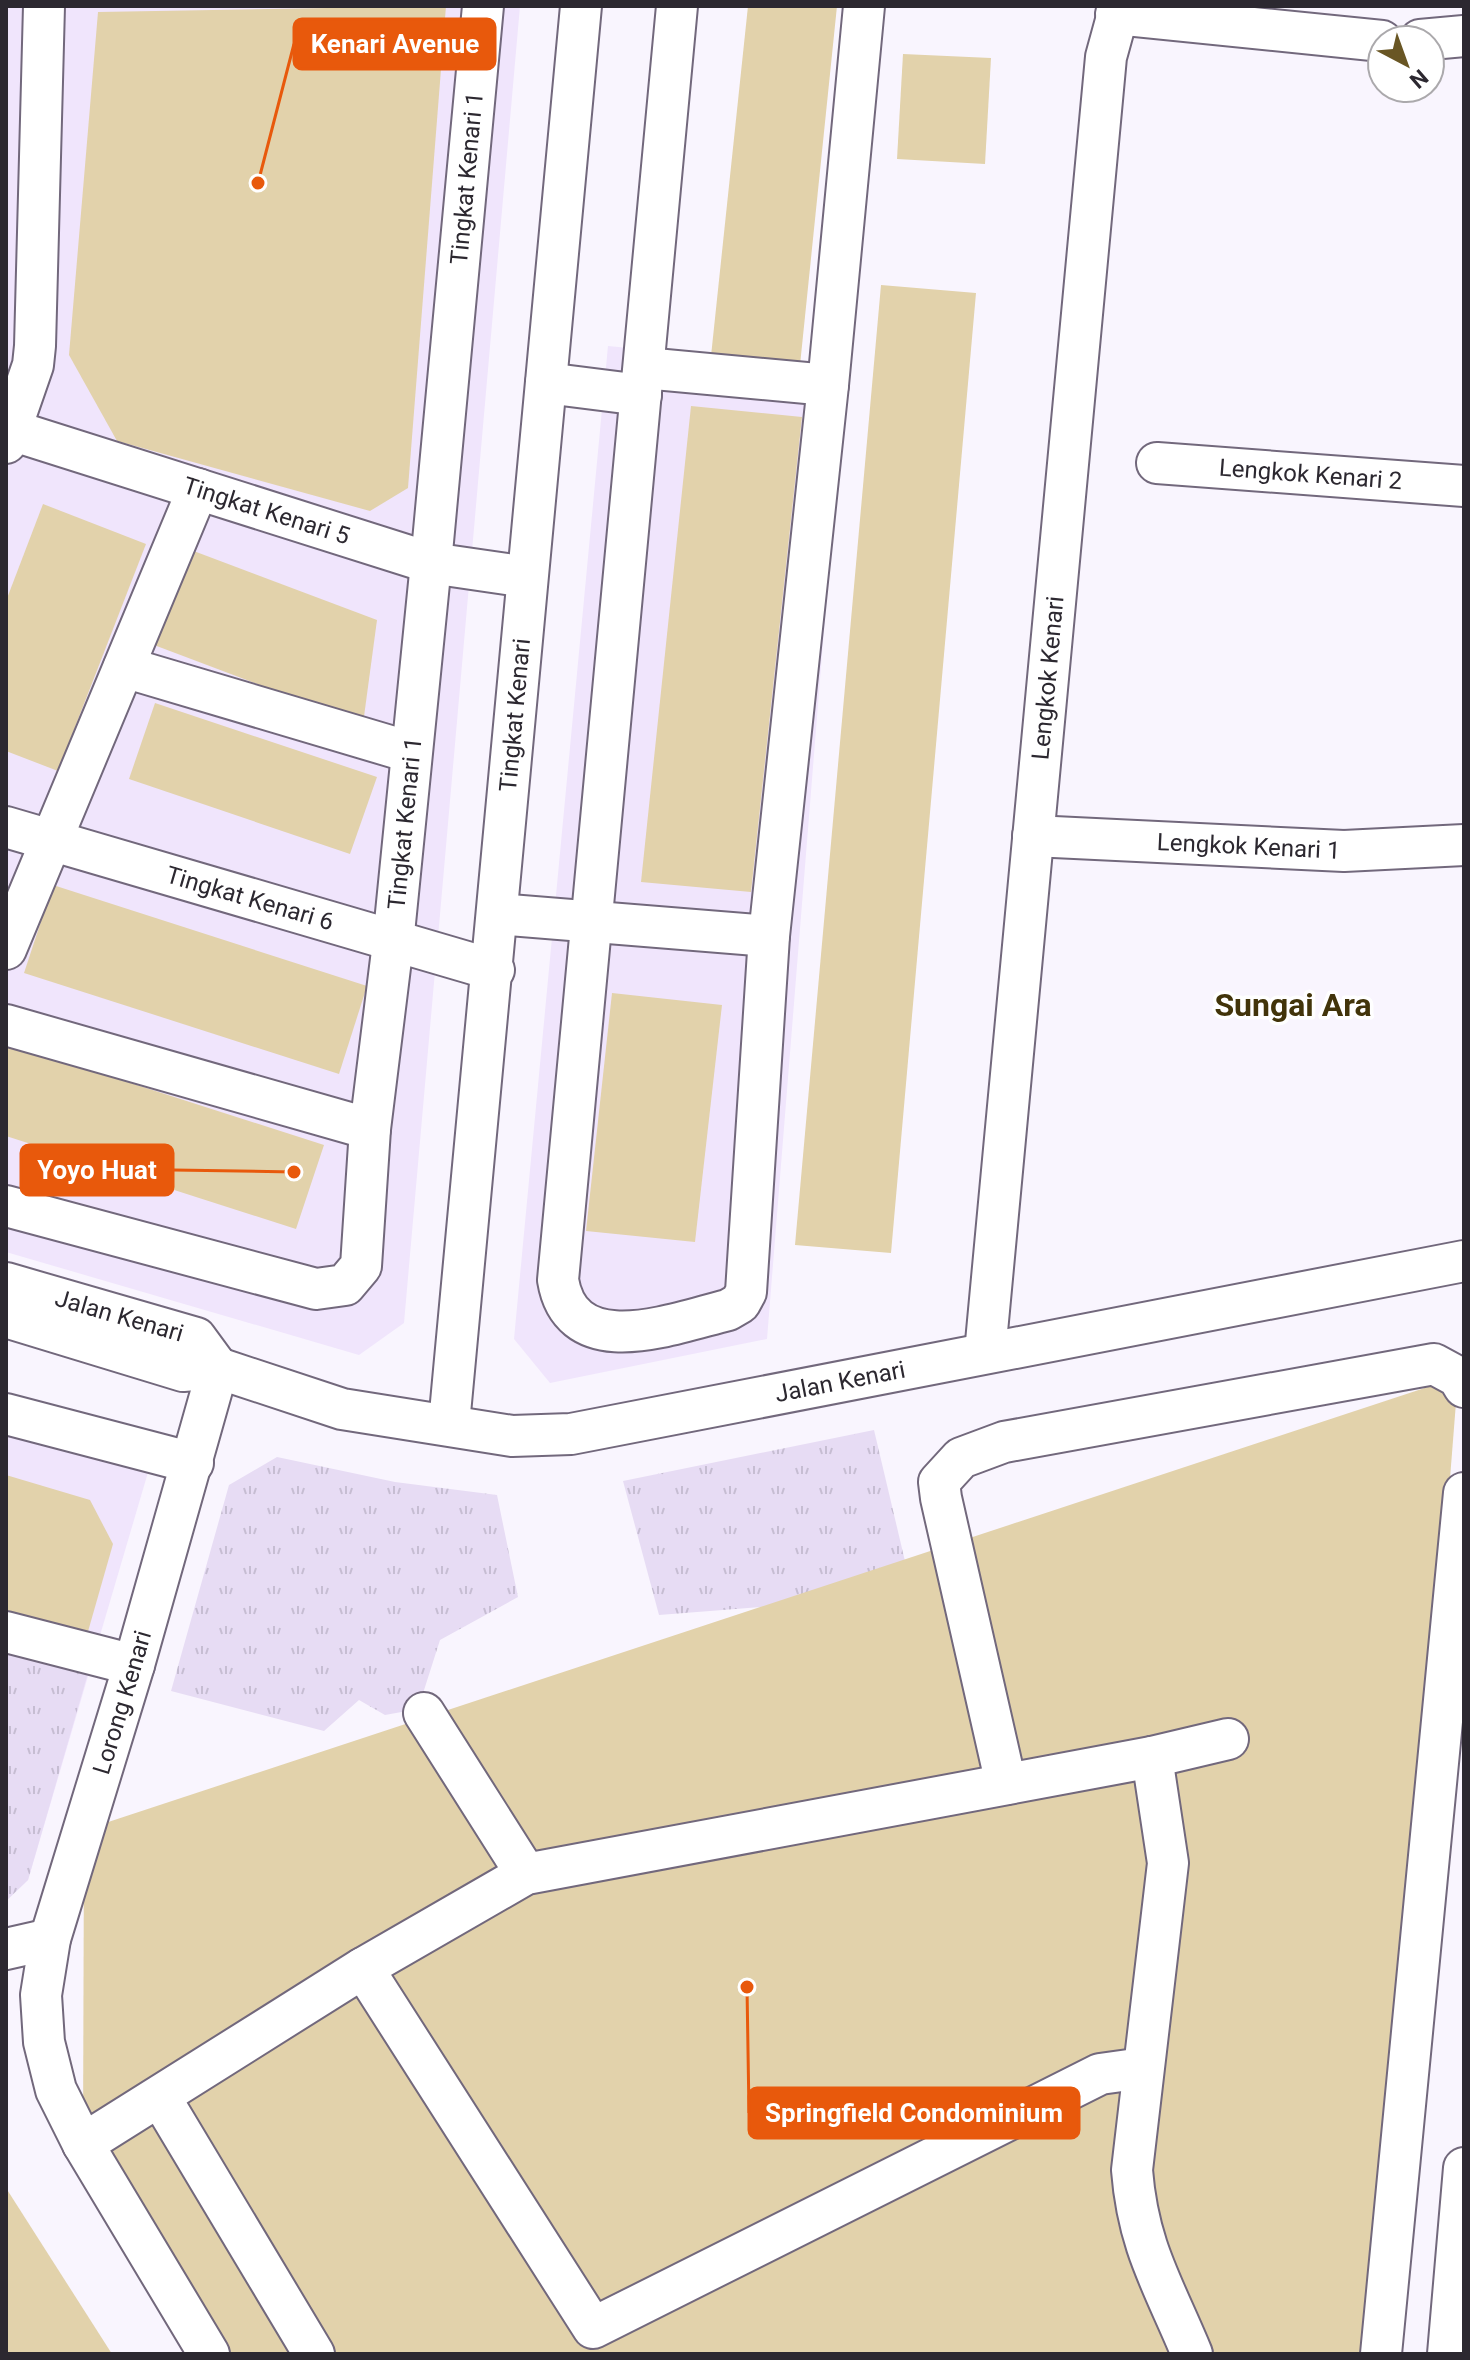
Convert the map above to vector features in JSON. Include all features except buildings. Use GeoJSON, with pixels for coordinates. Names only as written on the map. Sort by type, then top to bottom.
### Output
{"type":"FeatureCollection","features":[{"type":"Feature","properties":{"kind":"street"},"geometry":{"type":"LineString","coordinates":[[9,436],[35,346],[44,6]]}},
{"type":"Feature","properties":{"kind":"street","name":"Tingkat Kenari 1"},"geometry":{"type":"LineString","coordinates":[[6,1206],[316,1289],[334,1288],[356,1276],[361,1266],[370,1129],[393,943],[483,6]]}},
{"type":"Feature","properties":{"kind":"street","name":"Tingkat Kenari"},"geometry":{"type":"LineString","coordinates":[[449,1424],[494,970],[527,577],[581,6]]}},
{"type":"Feature","properties":{"kind":"street"},"geometry":{"type":"LineString","coordinates":[[677,6],[558,1280],[568,1307],[578,1319],[612,1333],[636,1332],[728,1310],[740,1303],[746,1292],[769,936],[828,385],[864,6]]}},
{"type":"Feature","properties":{"kind":"street"},"geometry":{"type":"LineString","coordinates":[[1118,10],[1366,39]]}},
{"type":"Feature","properties":{"kind":"street","name":"Lengkok Kenari"},"geometry":{"type":"LineString","coordinates":[[985,1353],[1106,57],[1118,10]]}},
{"type":"Feature","properties":{"kind":"street"},"geometry":{"type":"LineString","coordinates":[[546,383],[828,385]]}},
{"type":"Feature","properties":{"kind":"street","name":"Tingkat Kenari 5"},"geometry":{"type":"LineString","coordinates":[[9,436],[198,489],[431,563],[527,577]]}},
{"type":"Feature","properties":{"kind":"street","name":"Lengkok Kenari 2"},"geometry":{"type":"LineString","coordinates":[[1157,463],[1464,486]]}},
{"type":"Feature","properties":{"kind":"street"},"geometry":{"type":"LineString","coordinates":[[6,949],[198,489]]}},
{"type":"Feature","properties":{"kind":"street"},"geometry":{"type":"LineString","coordinates":[[124,667],[410,752]]}},
{"type":"Feature","properties":{"kind":"street","name":"Tingkat Kenari 6"},"geometry":{"type":"LineString","coordinates":[[6,827],[393,943],[494,970]]}},
{"type":"Feature","properties":{"kind":"street","name":"Lengkok Kenari 1"},"geometry":{"type":"LineString","coordinates":[[1033,836],[1344,851],[1464,845]]}},
{"type":"Feature","properties":{"kind":"street"},"geometry":{"type":"LineString","coordinates":[[498,914],[769,936]]}},
{"type":"Feature","properties":{"kind":"street"},"geometry":{"type":"LineString","coordinates":[[6,1025],[370,1129]]}},
{"type":"Feature","properties":{"kind":"street","name":"Jalan Kenari"},"geometry":{"type":"LineString","coordinates":[[6,1317],[183,1371],[218,1368],[342,1409],[512,1436],[571,1434],[1464,1261]]}},
{"type":"Feature","properties":{"kind":"street","name":"Jalan Kenari"},"geometry":{"type":"LineString","coordinates":[[6,1283],[196,1338],[218,1368]]}},
{"type":"Feature","properties":{"kind":"street"},"geometry":{"type":"LineString","coordinates":[[1006,1784],[941,1498],[939,1482],[954,1464],[1004,1442],[1434,1364],[1458,1377],[1464,1387]]}},
{"type":"Feature","properties":{"kind":"street","name":"Lorong Kenari"},"geometry":{"type":"LineString","coordinates":[[209,2354],[83,2144],[56,2090],[44,2042],[41,1995],[50,1939],[134,1665],[218,1368]]}},
{"type":"Feature","properties":{"kind":"street"},"geometry":{"type":"LineString","coordinates":[[6,1414],[193,1463]]}},
{"type":"Feature","properties":{"kind":"street"},"geometry":{"type":"LineString","coordinates":[[1381,2354],[1464,1493]]}},
{"type":"Feature","properties":{"kind":"street"},"geometry":{"type":"LineString","coordinates":[[6,1632],[134,1665]]}},
{"type":"Feature","properties":{"kind":"street"},"geometry":{"type":"LineString","coordinates":[[424,1713],[526,1874]]}},
{"type":"Feature","properties":{"kind":"street"},"geometry":{"type":"LineString","coordinates":[[83,2144],[363,1968],[526,1874],[1152,1757],[1228,1739]]}},
{"type":"Feature","properties":{"kind":"street"},"geometry":{"type":"LineString","coordinates":[[1152,1757],[1168,1863],[1132,2170],[1136,2212],[1145,2248],[1192,2354]]}},
{"type":"Feature","properties":{"kind":"street"},"geometry":{"type":"LineString","coordinates":[[6,1949],[50,1939]]}},
{"type":"Feature","properties":{"kind":"street"},"geometry":{"type":"LineString","coordinates":[[363,1968],[591,2341],[1100,2074],[1143,2068]]}},
{"type":"Feature","properties":{"kind":"street"},"geometry":{"type":"LineString","coordinates":[[144,2107],[314,2354]]}},
{"type":"Feature","properties":{"kind":"street"},"geometry":{"type":"LineString","coordinates":[[1448,2354],[1464,2168]]}},
{"type":"Feature","properties":{"kind":"shaded area"},"geometry":{"type":"Polygon","coordinates":[[[6,6],[520,6],[404,1323],[359,1355],[6,1252],[6,6]]]}},
{"type":"Feature","properties":{"kind":"shaded area"},"geometry":{"type":"Polygon","coordinates":[[[608,346],[845,369],[767,1339],[550,1383],[514,1339],[608,346]]]}},
{"type":"Feature","properties":{"kind":"shaded area"},"geometry":{"type":"Polygon","coordinates":[[[6,1393],[159,1435],[28,1880],[6,1901],[6,1393]]]}},
{"type":"Feature","properties":{"kind":"green space"},"geometry":{"type":"Polygon","coordinates":[[[874,1430],[913,1595],[659,1615],[623,1481],[874,1430]]]}},
{"type":"Feature","properties":{"kind":"green space"},"geometry":{"type":"Polygon","coordinates":[[[277,1457],[395,1482],[497,1495],[518,1597],[440,1640],[418,1709],[385,1715],[359,1700],[324,1731],[171,1691],[229,1485],[277,1457]]]}},
{"type":"Feature","properties":{"kind":"green space"},"geometry":{"type":"Polygon","coordinates":[[[6,1653],[88,1673],[28,1880],[6,1901],[6,1653]]]}},
{"type":"Feature","properties":{"kind":"place","name":"Kenari Avenue"},"geometry":{"type":"Point","coordinates":[258,183]}},
{"type":"Feature","properties":{"kind":"place","name":"Yoyo Huat"},"geometry":{"type":"Point","coordinates":[294,1172]}},
{"type":"Feature","properties":{"kind":"place","name":"Springfield Condominium"},"geometry":{"type":"Point","coordinates":[747,1987]}},
{"type":"Feature","properties":{"kind":"district","name":"Sungai Ara"},"geometry":{"type":"Point","coordinates":[1293,1005]}}]}
